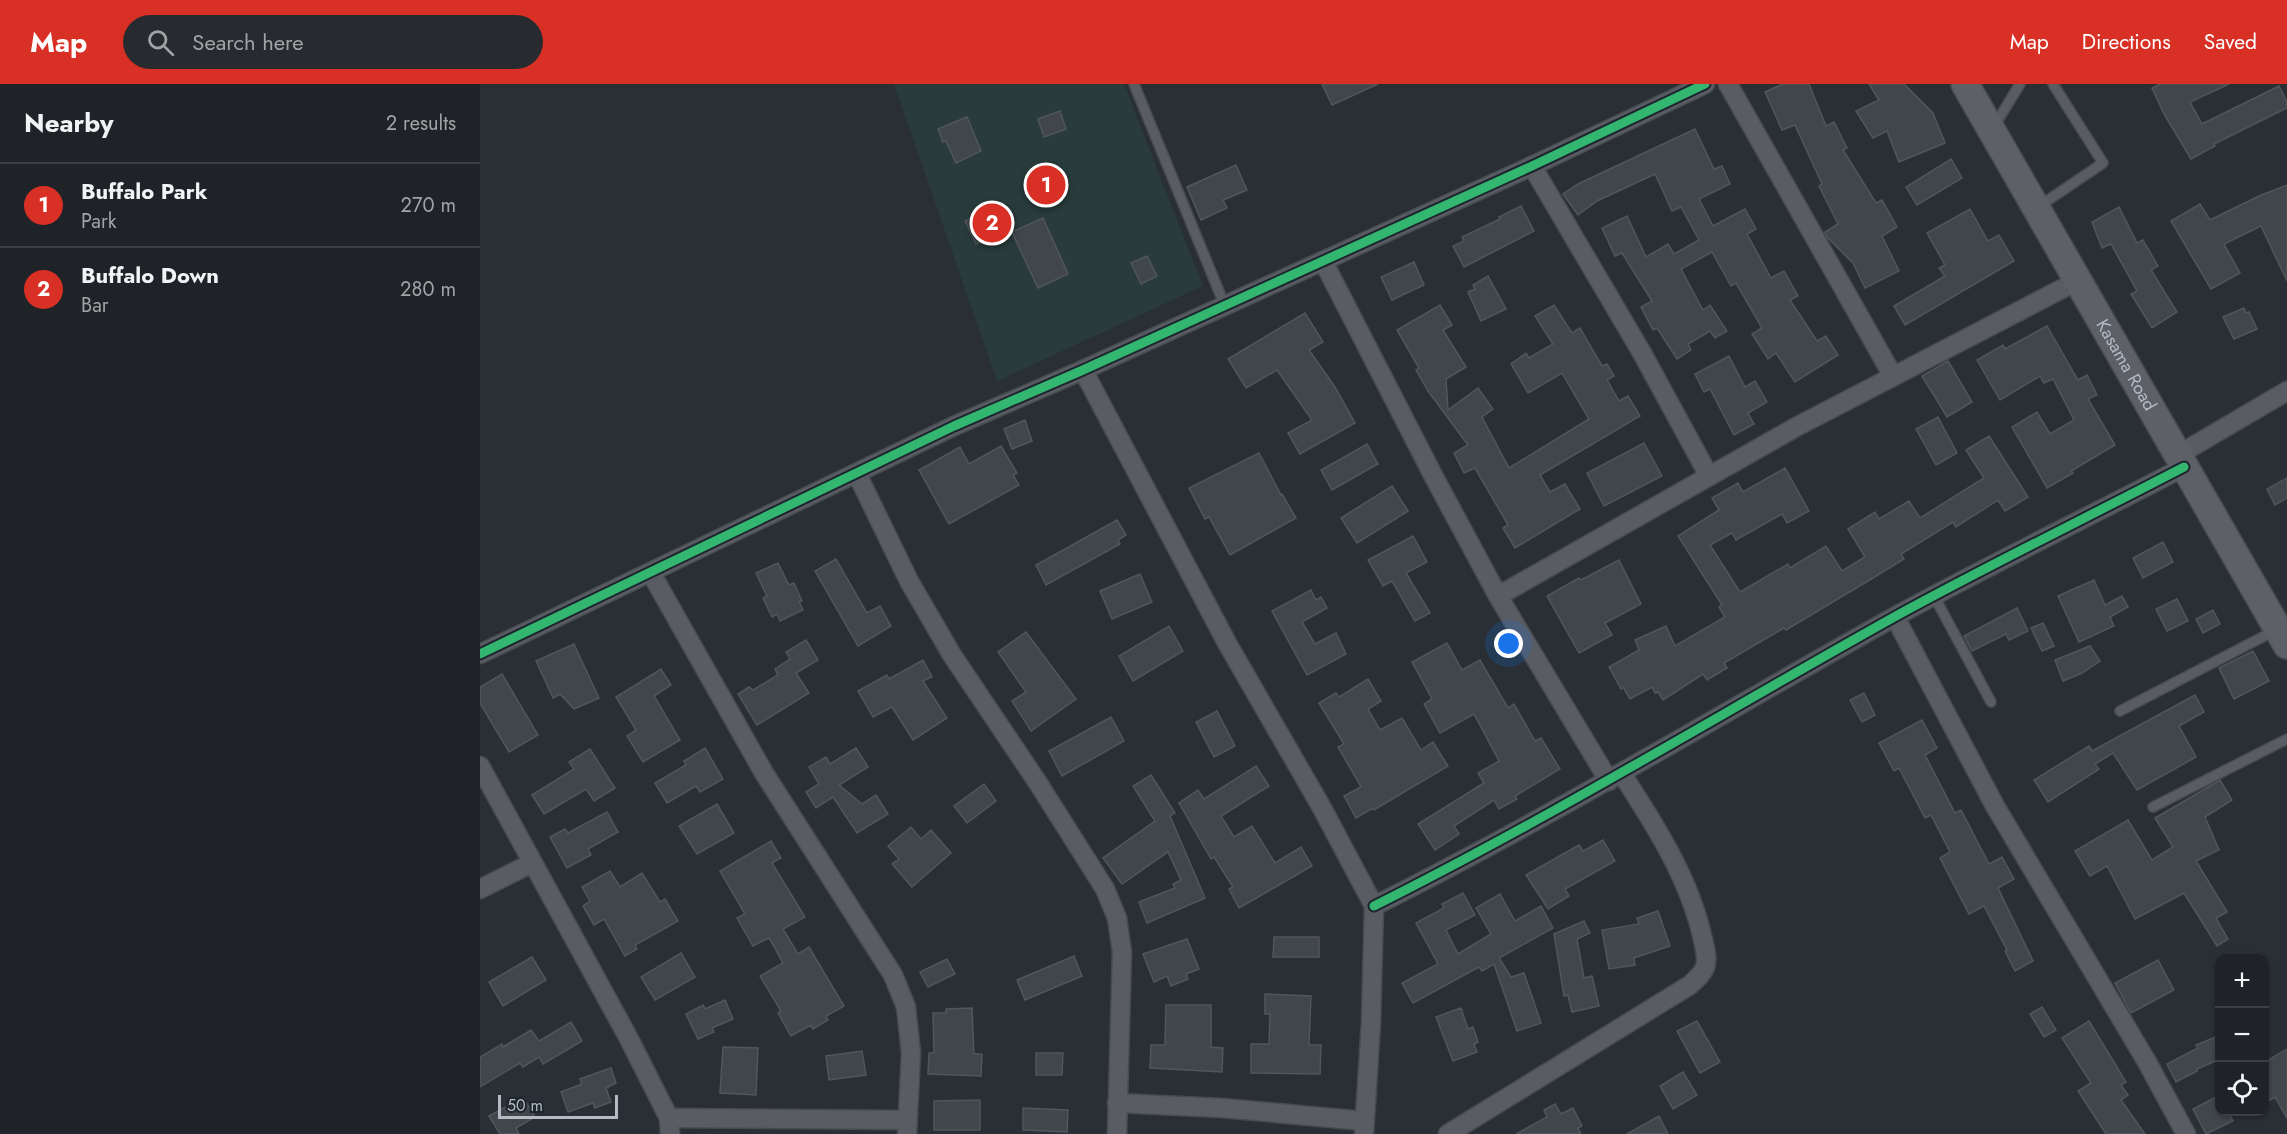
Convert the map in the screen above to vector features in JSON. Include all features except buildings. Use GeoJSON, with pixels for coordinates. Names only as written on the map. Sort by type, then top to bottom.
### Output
{"type":"FeatureCollection","features":[{"type":"Feature","properties":{"kind":"street"},"geometry":{"type":"LineString","coordinates":[[480,654],[954,426],[1225,306],[1532,166],[1705,84]]}},
{"type":"Feature","properties":{"kind":"street"},"geometry":{"type":"LineString","coordinates":[[1728,84],[1893,376]]}},
{"type":"Feature","properties":{"kind":"street","name":"Kasama Road"},"geometry":{"type":"LineString","coordinates":[[1965,84],[2282,637]]}},
{"type":"Feature","properties":{"kind":"street"},"geometry":{"type":"LineString","coordinates":[[1532,166],[1642,353],[1709,476]]}},
{"type":"Feature","properties":{"kind":"street"},"geometry":{"type":"LineString","coordinates":[[1323,261],[1498,596],[1615,778],[1670,852],[1701,930],[1706,956],[1705,969],[1690,985],[1448,1134]]}},
{"type":"Feature","properties":{"kind":"street"},"geometry":{"type":"LineString","coordinates":[[1498,596],[1709,476],[1893,376],[2078,280]]}},
{"type":"Feature","properties":{"kind":"street"},"geometry":{"type":"LineString","coordinates":[[1083,370],[1227,643],[1322,808],[1374,906],[1371,1022],[1364,1127],[1222,1108],[1118,1103]]}},
{"type":"Feature","properties":{"kind":"street"},"geometry":{"type":"LineString","coordinates":[[1374,906],[1431,878],[1615,778],[1895,617],[2181,461],[2287,391]]}},
{"type":"Feature","properties":{"kind":"street"},"geometry":{"type":"LineString","coordinates":[[857,474],[909,581],[952,655],[1106,889],[1117,918],[1122,952],[1117,1134]]}},
{"type":"Feature","properties":{"kind":"street"},"geometry":{"type":"LineString","coordinates":[[480,766],[628,1036],[670,1126],[907,1127],[911,1053],[906,1007],[893,975],[764,774],[651,573]]}},
{"type":"Feature","properties":{"kind":"street"},"geometry":{"type":"LineString","coordinates":[[1895,617],[1995,806],[2147,1062],[2186,1134]]}},
{"type":"Feature","properties":{"kind":"street"},"geometry":{"type":"LineString","coordinates":[[480,889],[532,863]]}},
{"type":"Feature","properties":{"kind":"lane"},"geometry":{"type":"LineString","coordinates":[[1134,84],[1225,306]]}},
{"type":"Feature","properties":{"kind":"lane"},"geometry":{"type":"LineString","coordinates":[[1992,130],[2020,84]]}},
{"type":"Feature","properties":{"kind":"lane"},"geometry":{"type":"LineString","coordinates":[[2036,208],[2103,163],[2053,84]]}},
{"type":"Feature","properties":{"kind":"lane"},"geometry":{"type":"LineString","coordinates":[[1934,596],[1991,702]]}},
{"type":"Feature","properties":{"kind":"lane"},"geometry":{"type":"LineString","coordinates":[[2120,711],[2282,637]]}},
{"type":"Feature","properties":{"kind":"lane"},"geometry":{"type":"LineString","coordinates":[[2153,807],[2287,739]]}},
{"type":"Feature","properties":{"kind":"shaded area"},"geometry":{"type":"Polygon","coordinates":[[[894,84],[1124,84],[1203,286],[997,381],[894,84]]]}},
{"type":"Feature","properties":{"kind":"cycle path"},"geometry":{"type":"LineString","coordinates":[[480,654],[954,426],[1083,370],[1532,166],[1705,84]]}},
{"type":"Feature","properties":{"kind":"cycle path"},"geometry":{"type":"LineString","coordinates":[[1374,906],[1572,801],[1896,616],[2184,467]]}},
{"type":"Feature","properties":{"kind":"place","name":"Buffalo Park"},"geometry":{"type":"Point","coordinates":[1046,185]}},
{"type":"Feature","properties":{"kind":"place","name":"Buffalo Down"},"geometry":{"type":"Point","coordinates":[992,223]}}]}
